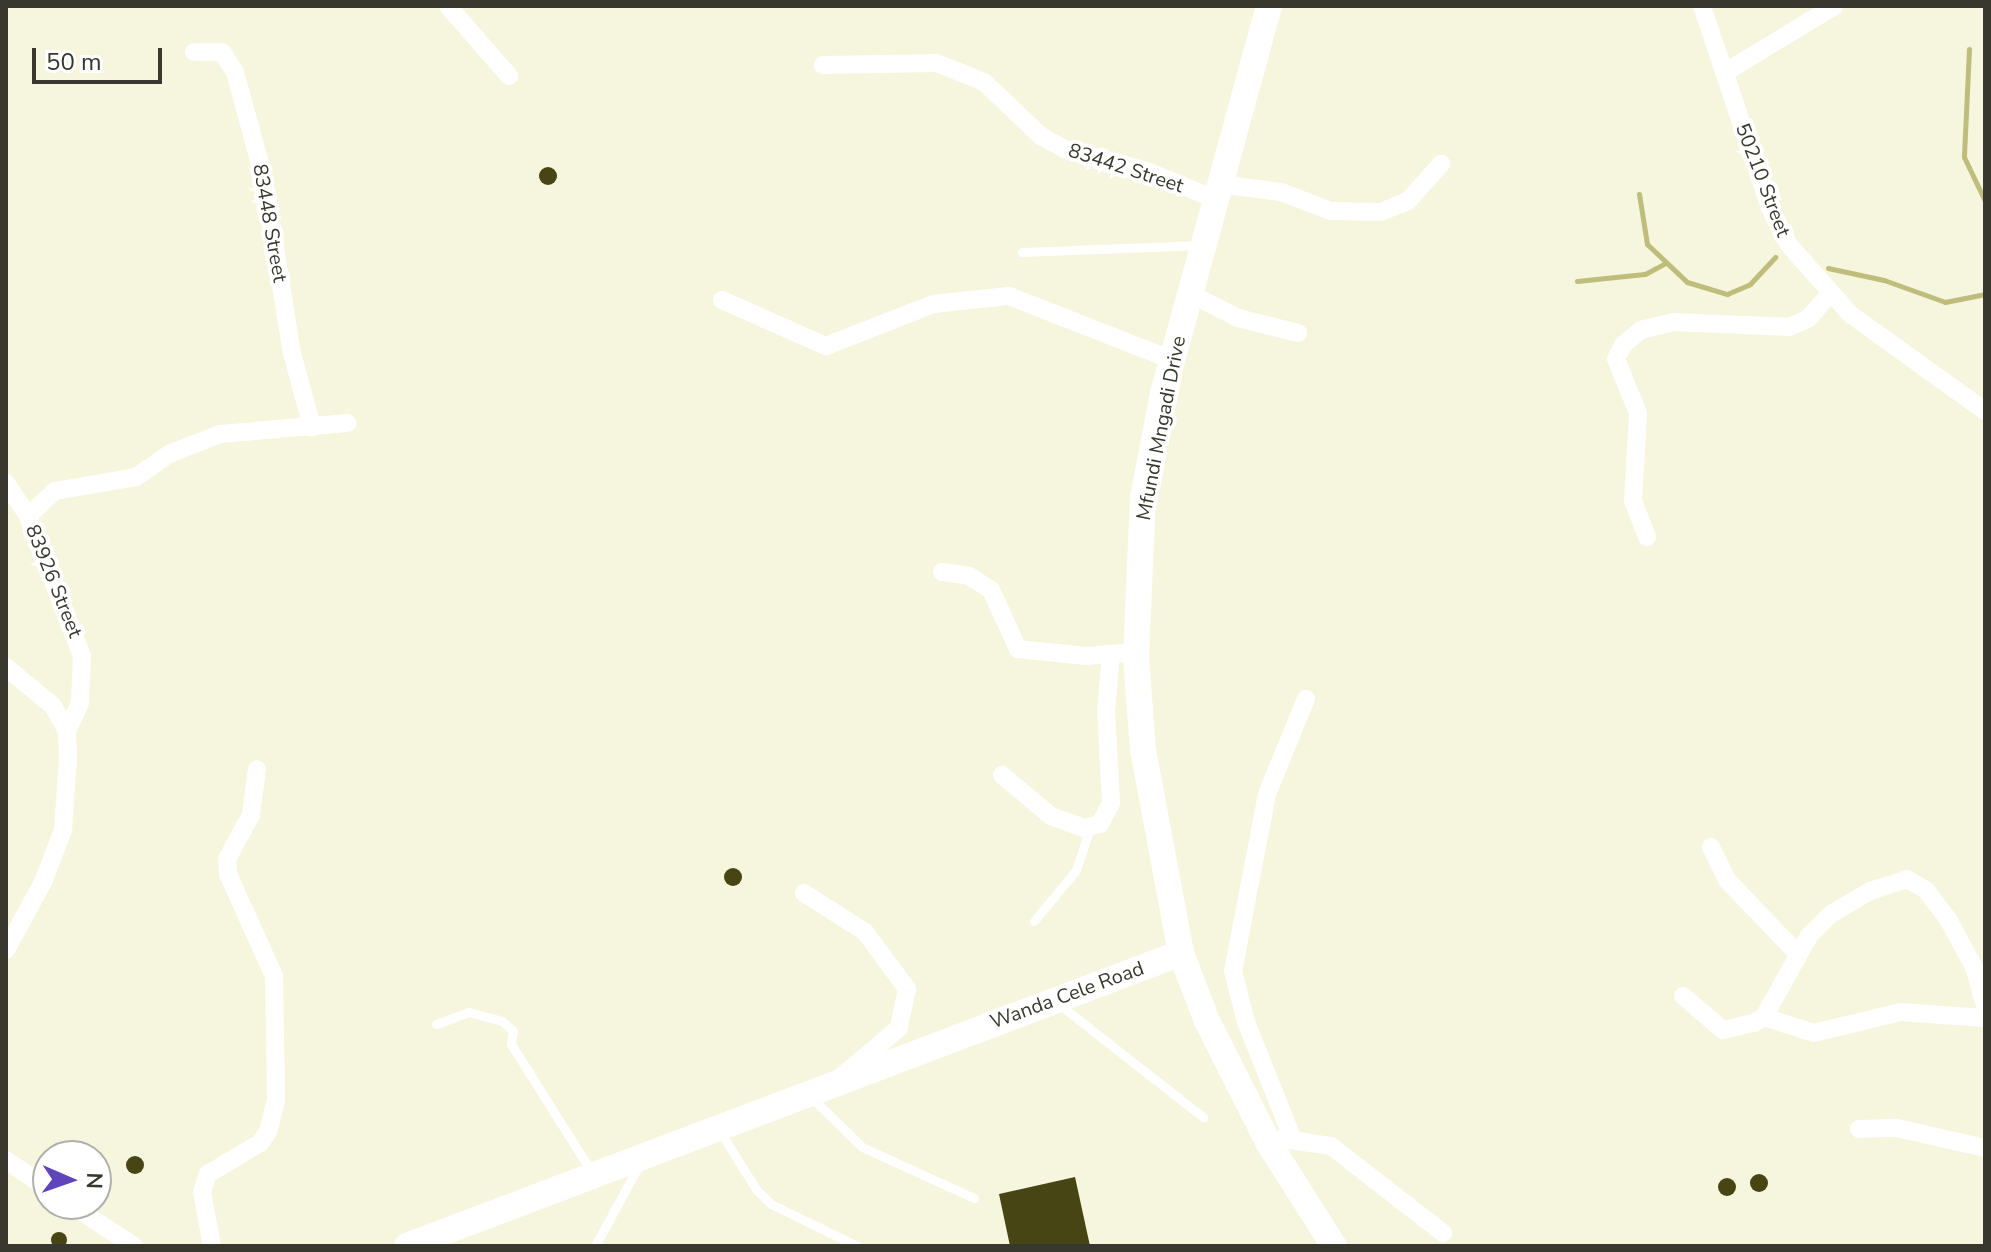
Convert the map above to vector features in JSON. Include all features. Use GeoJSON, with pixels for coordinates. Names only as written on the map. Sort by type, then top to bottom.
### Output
{"type":"FeatureCollection","features":[{"type":"Feature","properties":{"kind":"street"},"geometry":{"type":"LineString","coordinates":[[448,6],[509,76]]}},
{"type":"Feature","properties":{"kind":"street","name":"Mfundi Mngadi Drive"},"geometry":{"type":"LineString","coordinates":[[1181,953],[1124,653],[1143,497],[1172,360],[1269,6]]}},
{"type":"Feature","properties":{"kind":"street","name":"50210 Street"},"geometry":{"type":"LineString","coordinates":[[1702,6],[1770,208],[1789,245],[1830,294],[1893,348],[1985,411]]}},
{"type":"Feature","properties":{"kind":"street"},"geometry":{"type":"LineString","coordinates":[[1724,73],[1834,6]]}},
{"type":"Feature","properties":{"kind":"street","name":"83448 Street"},"geometry":{"type":"LineString","coordinates":[[194,52],[222,52],[235,72],[264,179],[292,353],[312,427]]}},
{"type":"Feature","properties":{"kind":"street","name":"83442 Street"},"geometry":{"type":"LineString","coordinates":[[823,65],[937,63],[984,82],[1041,136],[1064,149],[1217,191],[1281,192],[1331,211],[1381,212],[1408,201],[1441,164]]}},
{"type":"Feature","properties":{"kind":"street"},"geometry":{"type":"LineString","coordinates":[[1189,293],[1238,318],[1298,333]]}},
{"type":"Feature","properties":{"kind":"street"},"geometry":{"type":"LineString","coordinates":[[1647,537],[1633,501],[1638,413],[1617,366],[1623,345],[1641,330],[1672,322],[1789,327],[1808,319],[1830,294]]}},
{"type":"Feature","properties":{"kind":"street"},"geometry":{"type":"LineString","coordinates":[[722,300],[826,346],[933,304],[984,295],[1039,304],[1172,360]]}},
{"type":"Feature","properties":{"kind":"street"},"geometry":{"type":"LineString","coordinates":[[28,516],[55,491],[136,477],[195,442],[241,429],[348,423]]}},
{"type":"Feature","properties":{"kind":"street","name":"83926 Street"},"geometry":{"type":"LineString","coordinates":[[6,483],[28,516],[82,656],[80,703],[67,731],[63,830],[43,882],[6,950]]}},
{"type":"Feature","properties":{"kind":"street"},"geometry":{"type":"LineString","coordinates":[[942,572],[969,576],[991,590],[1018,649],[1124,653],[1106,711],[1111,803],[1106,817],[1090,828],[1051,816],[1002,775]]}},
{"type":"Feature","properties":{"kind":"street"},"geometry":{"type":"LineString","coordinates":[[6,667],[53,706],[67,731]]}},
{"type":"Feature","properties":{"kind":"street"},"geometry":{"type":"LineString","coordinates":[[1280,1140],[1233,971],[1267,794],[1279,755],[1306,699]]}},
{"type":"Feature","properties":{"kind":"street"},"geometry":{"type":"LineString","coordinates":[[212,1246],[202,1192],[208,1174],[260,1143],[273,1119],[276,1100],[274,976],[257,932],[233,892],[227,859],[251,815],[257,769]]}},
{"type":"Feature","properties":{"kind":"street"},"geometry":{"type":"LineString","coordinates":[[1711,847],[1727,880],[1797,953]]}},
{"type":"Feature","properties":{"kind":"street"},"geometry":{"type":"LineString","coordinates":[[1683,996],[1723,1030],[1739,1029],[1764,1017],[1797,953],[1844,905],[1882,885],[1913,881],[1949,921],[1974,967],[1985,1005]]}},
{"type":"Feature","properties":{"kind":"street"},"geometry":{"type":"LineString","coordinates":[[804,893],[865,932],[907,989],[899,1028],[834,1083]]}},
{"type":"Feature","properties":{"kind":"street"},"geometry":{"type":"LineString","coordinates":[[1181,953],[1207,1021],[1280,1140],[1334,1246]]}},
{"type":"Feature","properties":{"kind":"street","name":"Wanda Cele Road"},"geometry":{"type":"LineString","coordinates":[[407,1246],[592,1173],[1181,953]]}},
{"type":"Feature","properties":{"kind":"street"},"geometry":{"type":"LineString","coordinates":[[1764,1017],[1814,1033],[1900,1012],[1985,1018]]}},
{"type":"Feature","properties":{"kind":"street"},"geometry":{"type":"LineString","coordinates":[[1859,1129],[1897,1128],[1985,1148]]}},
{"type":"Feature","properties":{"kind":"street"},"geometry":{"type":"LineString","coordinates":[[1280,1140],[1338,1150],[1443,1233]]}},
{"type":"Feature","properties":{"kind":"street"},"geometry":{"type":"LineString","coordinates":[[6,1160],[32,1178]]}},
{"type":"Feature","properties":{"kind":"street"},"geometry":{"type":"LineString","coordinates":[[94,1220],[134,1246]]}},
{"type":"Feature","properties":{"kind":"lane"},"geometry":{"type":"LineString","coordinates":[[1022,252],[1202,245]]}},
{"type":"Feature","properties":{"kind":"lane"},"geometry":{"type":"LineString","coordinates":[[1034,921],[1076,870],[1090,828]]}},
{"type":"Feature","properties":{"kind":"lane"},"geometry":{"type":"LineString","coordinates":[[1054,1000],[1203,1117]]}},
{"type":"Feature","properties":{"kind":"lane"},"geometry":{"type":"LineString","coordinates":[[436,1024],[469,1012],[502,1021],[513,1031],[511,1044],[592,1173]]}},
{"type":"Feature","properties":{"kind":"lane"},"geometry":{"type":"LineString","coordinates":[[807,1093],[862,1147],[974,1198]]}},
{"type":"Feature","properties":{"kind":"lane"},"geometry":{"type":"LineString","coordinates":[[717,1127],[739,1166],[771,1204],[857,1246]]}},
{"type":"Feature","properties":{"kind":"lane"},"geometry":{"type":"LineString","coordinates":[[595,1246],[643,1155]]}},
{"type":"Feature","properties":{"kind":"building"},"geometry":{"type":"Polygon","coordinates":[[[548,167],[557,176],[548,185],[539,176],[548,167]]]}},
{"type":"Feature","properties":{"kind":"building"},"geometry":{"type":"Polygon","coordinates":[[[733,868],[742,877],[733,886],[724,877],[733,868]]]}},
{"type":"Feature","properties":{"kind":"building"},"geometry":{"type":"Polygon","coordinates":[[[135,1156],[144,1165],[135,1174],[126,1165],[135,1156]]]}},
{"type":"Feature","properties":{"kind":"building"},"geometry":{"type":"Polygon","coordinates":[[[1759,1174],[1768,1183],[1759,1192],[1750,1183],[1759,1174]]]}},
{"type":"Feature","properties":{"kind":"building"},"geometry":{"type":"Polygon","coordinates":[[[1075,1177],[1090,1246],[1010,1246],[999,1194],[1075,1177]]]}},
{"type":"Feature","properties":{"kind":"building"},"geometry":{"type":"Polygon","coordinates":[[[1727,1178],[1736,1187],[1727,1196],[1718,1187],[1727,1178]]]}},
{"type":"Feature","properties":{"kind":"building"},"geometry":{"type":"Polygon","coordinates":[[[59,1232],[65,1234],[65,1246],[59,1248],[53,1246],[51,1240],[53,1234],[59,1232]]]}},
{"type":"Feature","properties":{"kind":"waterway"},"geometry":{"type":"LineString","coordinates":[[1969,49],[1964,157],[1985,201]]}},
{"type":"Feature","properties":{"kind":"waterway"},"geometry":{"type":"LineString","coordinates":[[1639,194],[1647,244],[1687,282],[1727,294],[1750,284],[1775,257]]}},
{"type":"Feature","properties":{"kind":"waterway"},"geometry":{"type":"LineString","coordinates":[[1577,281],[1645,274],[1664,264]]}},
{"type":"Feature","properties":{"kind":"waterway"},"geometry":{"type":"LineString","coordinates":[[1828,268],[1884,280],[1945,302],[1985,294]]}}]}
